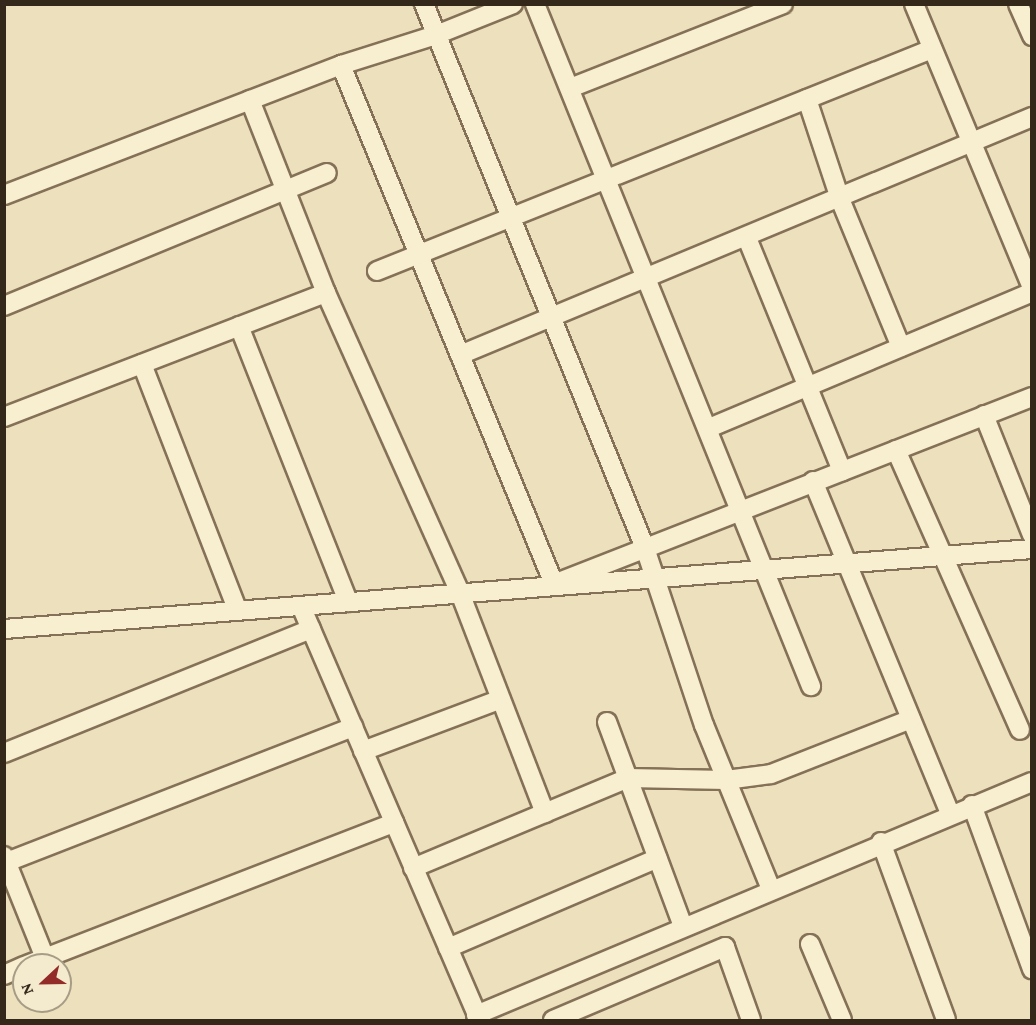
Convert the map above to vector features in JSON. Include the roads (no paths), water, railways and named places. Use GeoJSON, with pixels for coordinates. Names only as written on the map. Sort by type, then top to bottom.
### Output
{"type":"FeatureCollection","features":[{"type":"Feature","properties":{"kind":"street"},"geometry":{"type":"LineString","coordinates":[[424,4],[645,548],[656,577],[677,653],[771,889]]}},
{"type":"Feature","properties":{"kind":"street"},"geometry":{"type":"LineString","coordinates":[[4,195],[341,65],[436,36],[513,4]]}},
{"type":"Feature","properties":{"kind":"street"},"geometry":{"type":"LineString","coordinates":[[535,4],[709,428],[811,686]]}},
{"type":"Feature","properties":{"kind":"street"},"geometry":{"type":"LineString","coordinates":[[570,88],[783,4]]}},
{"type":"Feature","properties":{"kind":"street"},"geometry":{"type":"LineString","coordinates":[[914,4],[1032,287]]}},
{"type":"Feature","properties":{"kind":"street"},"geometry":{"type":"LineString","coordinates":[[1018,4],[1032,36]]}},
{"type":"Feature","properties":{"kind":"street"},"geometry":{"type":"LineString","coordinates":[[377,271],[932,49]]}},
{"type":"Feature","properties":{"kind":"street"},"geometry":{"type":"LineString","coordinates":[[341,65],[554,584]]}},
{"type":"Feature","properties":{"kind":"street"},"geometry":{"type":"LineString","coordinates":[[807,99],[840,199],[901,347]]}},
{"type":"Feature","properties":{"kind":"street"},"geometry":{"type":"LineString","coordinates":[[250,100],[326,292],[460,593],[545,813]]}},
{"type":"Feature","properties":{"kind":"street"},"geometry":{"type":"LineString","coordinates":[[460,355],[972,145],[1032,117]]}},
{"type":"Feature","properties":{"kind":"street"},"geometry":{"type":"LineString","coordinates":[[4,306],[286,192],[327,173]]}},
{"type":"Feature","properties":{"kind":"street"},"geometry":{"type":"LineString","coordinates":[[747,237],[842,471]]}},
{"type":"Feature","properties":{"kind":"street"},"geometry":{"type":"LineString","coordinates":[[4,417],[326,292]]}},
{"type":"Feature","properties":{"kind":"street"},"geometry":{"type":"LineString","coordinates":[[709,428],[1032,292]]}},
{"type":"Feature","properties":{"kind":"street"},"geometry":{"type":"LineString","coordinates":[[239,326],[348,602]]}},
{"type":"Feature","properties":{"kind":"street"},"geometry":{"type":"LineString","coordinates":[[142,364],[238,611]]}},
{"type":"Feature","properties":{"kind":"street"},"geometry":{"type":"LineString","coordinates":[[554,584],[1032,397]]}},
{"type":"Feature","properties":{"kind":"street"},"geometry":{"type":"LineString","coordinates":[[984,415],[1032,535]]}},
{"type":"Feature","properties":{"kind":"street"},"geometry":{"type":"LineString","coordinates":[[896,450],[939,555],[1020,730]]}},
{"type":"Feature","properties":{"kind":"street"},"geometry":{"type":"LineString","coordinates":[[813,481],[950,814]]}},
{"type":"Feature","properties":{"kind":"street"},"geometry":{"type":"LineString","coordinates":[[4,629],[554,584],[1032,549]]}},
{"type":"Feature","properties":{"kind":"street"},"geometry":{"type":"LineString","coordinates":[[301,606],[477,1018],[683,926],[881,842],[1032,782]]}},
{"type":"Feature","properties":{"kind":"street"},"geometry":{"type":"LineString","coordinates":[[4,753],[311,628]]}},
{"type":"Feature","properties":{"kind":"street"},"geometry":{"type":"LineString","coordinates":[[363,751],[501,699]]}},
{"type":"Feature","properties":{"kind":"street"},"geometry":{"type":"LineString","coordinates":[[413,868],[628,778],[726,780],[771,774],[911,719]]}},
{"type":"Feature","properties":{"kind":"street"},"geometry":{"type":"LineString","coordinates":[[607,722],[683,926]]}},
{"type":"Feature","properties":{"kind":"street"},"geometry":{"type":"LineString","coordinates":[[43,953],[5,860],[352,727]]}},
{"type":"Feature","properties":{"kind":"street"},"geometry":{"type":"LineString","coordinates":[[972,805],[1032,969]]}},
{"type":"Feature","properties":{"kind":"street"},"geometry":{"type":"LineString","coordinates":[[58,953],[394,823]]}},
{"type":"Feature","properties":{"kind":"street"},"geometry":{"type":"LineString","coordinates":[[881,842],[946,1020]]}},
{"type":"Feature","properties":{"kind":"street"},"geometry":{"type":"LineString","coordinates":[[447,948],[658,858]]}},
{"type":"Feature","properties":{"kind":"street"},"geometry":{"type":"LineString","coordinates":[[810,944],[842,1020]]}},
{"type":"Feature","properties":{"kind":"street"},"geometry":{"type":"LineString","coordinates":[[553,1020],[725,947],[751,1020]]}}]}
